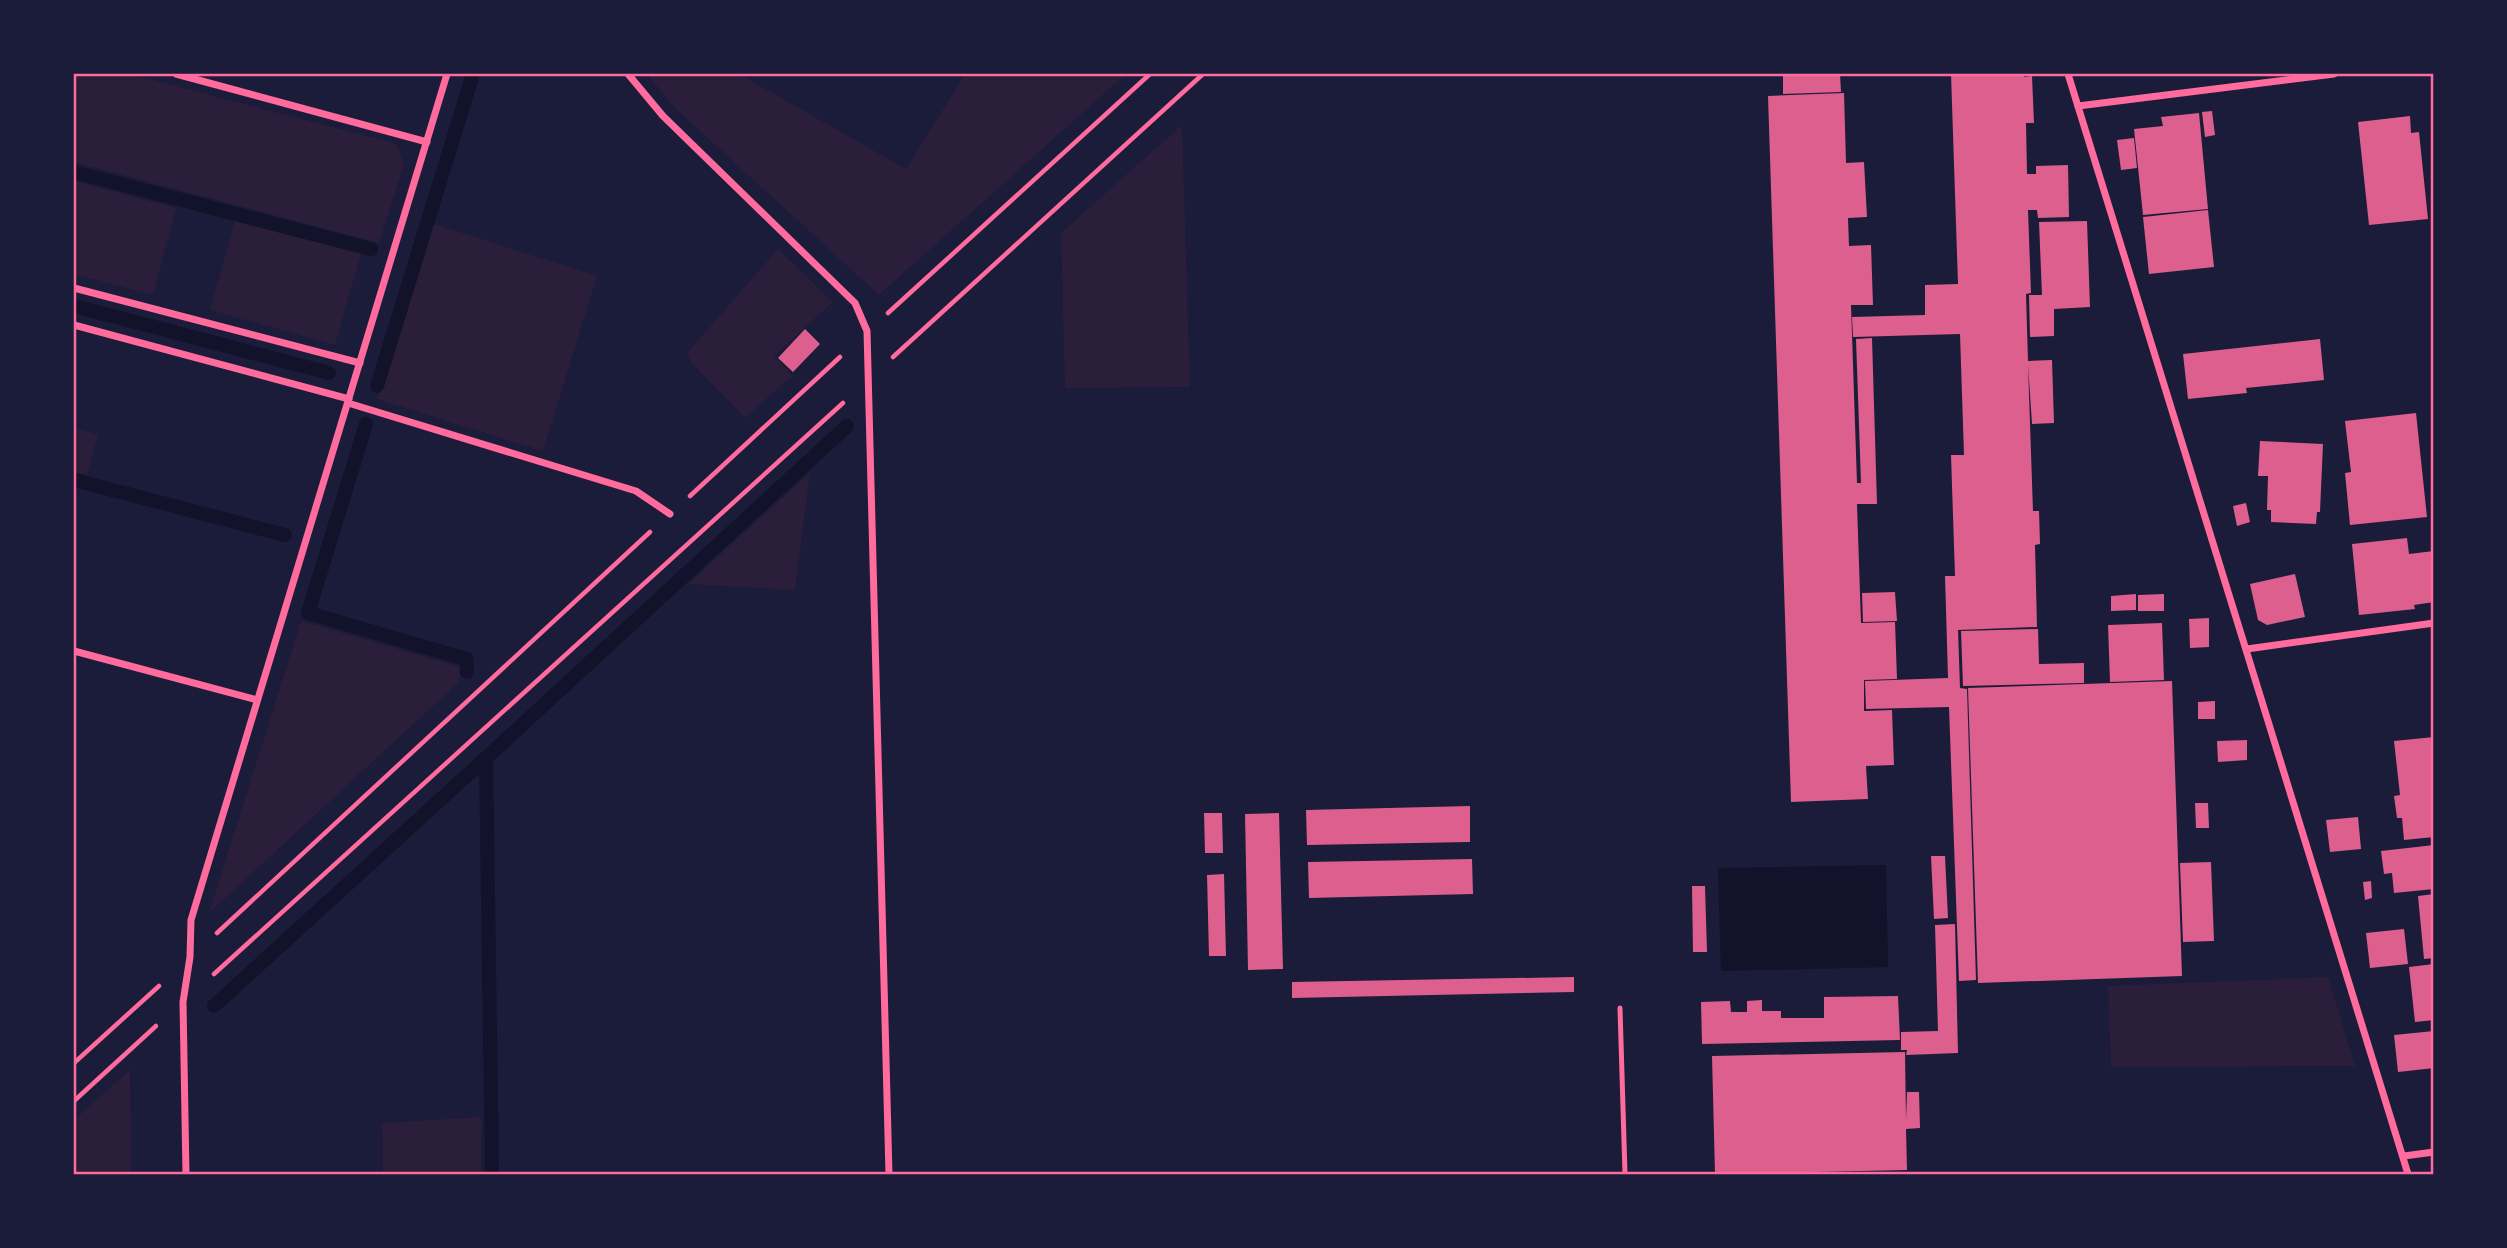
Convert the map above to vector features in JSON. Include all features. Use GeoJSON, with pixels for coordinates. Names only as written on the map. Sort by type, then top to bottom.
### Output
{"type":"FeatureCollection","features":[{"type":"Feature","properties":{"kind":"street"},"geometry":{"type":"LineString","coordinates":[[176,74],[427,142]]}},
{"type":"Feature","properties":{"kind":"street"},"geometry":{"type":"LineString","coordinates":[[186,1174],[183,1002],[190,957],[191,920],[447,74]]}},
{"type":"Feature","properties":{"kind":"street"},"geometry":{"type":"LineString","coordinates":[[628,74],[663,116],[855,303],[867,331],[889,1174]]}},
{"type":"Feature","properties":{"kind":"street"},"geometry":{"type":"LineString","coordinates":[[2068,74],[2408,1174]]}},
{"type":"Feature","properties":{"kind":"street"},"geometry":{"type":"LineString","coordinates":[[2078,106],[2334,74]]}},
{"type":"Feature","properties":{"kind":"street"},"geometry":{"type":"LineString","coordinates":[[74,288],[360,363]]}},
{"type":"Feature","properties":{"kind":"street"},"geometry":{"type":"LineString","coordinates":[[74,325],[348,401],[636,491],[670,514]]}},
{"type":"Feature","properties":{"kind":"street"},"geometry":{"type":"LineString","coordinates":[[2247,649],[2434,623]]}},
{"type":"Feature","properties":{"kind":"street"},"geometry":{"type":"LineString","coordinates":[[74,651],[257,701]]}},
{"type":"Feature","properties":{"kind":"street"},"geometry":{"type":"LineString","coordinates":[[2404,1156],[2434,1152]]}},
{"type":"Feature","properties":{"kind":"lane"},"geometry":{"type":"LineString","coordinates":[[1620,1008],[1625,1174]]}},
{"type":"Feature","properties":{"kind":"path"},"geometry":{"type":"LineString","coordinates":[[74,1063],[867,331],[1150,74]]}},
{"type":"Feature","properties":{"kind":"path"},"geometry":{"type":"LineString","coordinates":[[74,1101],[1203,74]]}},
{"type":"Feature","properties":{"kind":"shaded area"},"geometry":{"type":"Polygon","coordinates":[[[74,74],[130,74],[397,144],[404,165],[379,243],[74,162],[74,74]]]}},
{"type":"Feature","properties":{"kind":"shaded area"},"geometry":{"type":"Polygon","coordinates":[[[647,74],[739,74],[906,169],[965,74],[1126,74],[879,295],[676,109],[647,74]]]}},
{"type":"Feature","properties":{"kind":"shaded area"},"geometry":{"type":"Polygon","coordinates":[[[1182,125],[1190,387],[1065,388],[1061,233],[1182,125]]]}},
{"type":"Feature","properties":{"kind":"shaded area"},"geometry":{"type":"Polygon","coordinates":[[[74,181],[176,208],[153,295],[74,274],[74,181]]]}},
{"type":"Feature","properties":{"kind":"shaded area"},"geometry":{"type":"Polygon","coordinates":[[[235,221],[361,253],[335,345],[210,310],[235,221]]]}},
{"type":"Feature","properties":{"kind":"shaded area"},"geometry":{"type":"Polygon","coordinates":[[[431,223],[597,276],[543,451],[377,399],[431,223]]]}},
{"type":"Feature","properties":{"kind":"shaded area"},"geometry":{"type":"Polygon","coordinates":[[[778,249],[833,302],[774,356],[792,376],[745,418],[690,361],[687,353],[778,249]]]}},
{"type":"Feature","properties":{"kind":"shaded area"},"geometry":{"type":"Polygon","coordinates":[[[74,428],[98,435],[87,475],[74,472],[74,428]]]}},
{"type":"Feature","properties":{"kind":"shaded area"},"geometry":{"type":"Polygon","coordinates":[[[810,473],[795,590],[688,584],[810,473]]]}},
{"type":"Feature","properties":{"kind":"shaded area"},"geometry":{"type":"Polygon","coordinates":[[[301,621],[460,667],[459,682],[209,913],[301,621]]]}},
{"type":"Feature","properties":{"kind":"shaded area"},"geometry":{"type":"Polygon","coordinates":[[[1886,865],[1888,967],[1721,971],[1718,868],[1886,865]]]}},
{"type":"Feature","properties":{"kind":"shaded area"},"geometry":{"type":"Polygon","coordinates":[[[2328,977],[2355,1066],[2111,1067],[2108,986],[2328,977]]]}},
{"type":"Feature","properties":{"kind":"shaded area"},"geometry":{"type":"Polygon","coordinates":[[[130,1070],[131,1174],[74,1174],[74,1120],[130,1070]]]}},
{"type":"Feature","properties":{"kind":"shaded area"},"geometry":{"type":"Polygon","coordinates":[[[481,1117],[481,1174],[383,1174],[382,1123],[481,1117]]]}},
{"type":"Feature","properties":{"kind":"building"},"geometry":{"type":"Polygon","coordinates":[[[1783,74],[1840,74],[1841,92],[1783,94],[1783,74]]]}},
{"type":"Feature","properties":{"kind":"building"},"geometry":{"type":"Polygon","coordinates":[[[1951,74],[2032,76],[2034,123],[2026,123],[2027,174],[2036,174],[2036,166],[2068,165],[2069,217],[2038,218],[2037,210],[2028,210],[2031,293],[2026,294],[2028,361],[2052,360],[2054,423],[2032,424],[2028,365],[2033,511],[2039,511],[2040,544],[2035,545],[2037,627],[1958,630],[1960,688],[1967,689],[1976,980],[1959,981],[1949,707],[1866,709],[1865,681],[1948,678],[1945,576],[1955,576],[1951,455],[1964,455],[1960,334],[1853,337],[1852,317],[1925,315],[1925,285],[1958,284],[1951,74]]]}},
{"type":"Feature","properties":{"kind":"building"},"geometry":{"type":"Polygon","coordinates":[[[1844,93],[1846,163],[1864,162],[1867,217],[1848,218],[1849,246],[1871,245],[1873,305],[1851,305],[1857,483],[1861,483],[1856,339],[1872,338],[1877,504],[1857,504],[1861,623],[1895,622],[1897,679],[1864,680],[1864,711],[1892,710],[1894,765],[1866,766],[1868,799],[1791,802],[1768,96],[1844,93]]]}},
{"type":"Feature","properties":{"kind":"building"},"geometry":{"type":"Polygon","coordinates":[[[2212,111],[2215,135],[2205,137],[2202,112],[2212,111]]]}},
{"type":"Feature","properties":{"kind":"building"},"geometry":{"type":"Polygon","coordinates":[[[2199,113],[2208,209],[2143,215],[2134,129],[2163,126],[2161,117],[2199,113]]]}},
{"type":"Feature","properties":{"kind":"building"},"geometry":{"type":"Polygon","coordinates":[[[2410,116],[2411,133],[2419,132],[2428,219],[2369,225],[2358,122],[2410,116]]]}},
{"type":"Feature","properties":{"kind":"building"},"geometry":{"type":"Polygon","coordinates":[[[2134,138],[2137,168],[2121,170],[2117,140],[2134,138]]]}},
{"type":"Feature","properties":{"kind":"building"},"geometry":{"type":"Polygon","coordinates":[[[2208,210],[2214,267],[2149,274],[2143,217],[2208,210]]]}},
{"type":"Feature","properties":{"kind":"building"},"geometry":{"type":"Polygon","coordinates":[[[2087,221],[2090,307],[2054,309],[2054,336],[2030,337],[2029,295],[2042,295],[2039,222],[2087,221]]]}},
{"type":"Feature","properties":{"kind":"building"},"geometry":{"type":"Polygon","coordinates":[[[805,329],[820,344],[793,372],[778,358],[805,329]]]}},
{"type":"Feature","properties":{"kind":"building"},"geometry":{"type":"Polygon","coordinates":[[[2320,339],[2324,380],[2246,388],[2247,393],[2188,399],[2183,354],[2320,339]]]}},
{"type":"Feature","properties":{"kind":"building"},"geometry":{"type":"Polygon","coordinates":[[[2416,413],[2427,517],[2350,525],[2345,473],[2351,472],[2345,421],[2416,413]]]}},
{"type":"Feature","properties":{"kind":"building"},"geometry":{"type":"Polygon","coordinates":[[[2260,441],[2323,444],[2320,512],[2317,512],[2316,524],[2271,522],[2271,510],[2267,510],[2268,476],[2258,476],[2260,441]]]}},
{"type":"Feature","properties":{"kind":"building"},"geometry":{"type":"Polygon","coordinates":[[[2246,503],[2250,522],[2237,526],[2233,506],[2246,503]]]}},
{"type":"Feature","properties":{"kind":"building"},"geometry":{"type":"Polygon","coordinates":[[[2407,538],[2409,554],[2434,551],[2434,602],[2414,605],[2415,609],[2359,615],[2352,544],[2407,538]]]}},
{"type":"Feature","properties":{"kind":"building"},"geometry":{"type":"Polygon","coordinates":[[[2295,574],[2305,617],[2267,625],[2258,620],[2250,584],[2295,574]]]}},
{"type":"Feature","properties":{"kind":"building"},"geometry":{"type":"Polygon","coordinates":[[[1895,592],[1897,621],[1863,622],[1862,593],[1895,592]]]}},
{"type":"Feature","properties":{"kind":"building"},"geometry":{"type":"Polygon","coordinates":[[[2136,594],[2136,610],[2111,611],[2111,596],[2136,594]]]}},
{"type":"Feature","properties":{"kind":"building"},"geometry":{"type":"Polygon","coordinates":[[[2164,594],[2164,611],[2138,611],[2138,595],[2164,594]]]}},
{"type":"Feature","properties":{"kind":"building"},"geometry":{"type":"Polygon","coordinates":[[[2209,618],[2209,647],[2190,648],[2189,619],[2209,618]]]}},
{"type":"Feature","properties":{"kind":"building"},"geometry":{"type":"Polygon","coordinates":[[[2162,623],[2164,680],[2110,682],[2108,625],[2162,623]]]}},
{"type":"Feature","properties":{"kind":"building"},"geometry":{"type":"Polygon","coordinates":[[[2038,629],[2039,664],[2084,663],[2084,683],[1963,686],[1961,631],[2038,629]]]}},
{"type":"Feature","properties":{"kind":"building"},"geometry":{"type":"Polygon","coordinates":[[[2172,681],[2182,976],[1978,983],[1968,688],[2172,681]]]}},
{"type":"Feature","properties":{"kind":"building"},"geometry":{"type":"Polygon","coordinates":[[[2215,701],[2215,719],[2198,719],[2198,702],[2215,701]]]}},
{"type":"Feature","properties":{"kind":"building"},"geometry":{"type":"Polygon","coordinates":[[[2434,737],[2434,837],[2404,840],[2402,818],[2397,818],[2394,796],[2400,795],[2394,741],[2434,737]]]}},
{"type":"Feature","properties":{"kind":"building"},"geometry":{"type":"Polygon","coordinates":[[[2247,740],[2247,760],[2218,762],[2217,741],[2247,740]]]}},
{"type":"Feature","properties":{"kind":"building"},"geometry":{"type":"Polygon","coordinates":[[[2195,803],[2208,803],[2209,828],[2196,828],[2195,803]]]}},
{"type":"Feature","properties":{"kind":"building"},"geometry":{"type":"Polygon","coordinates":[[[1470,806],[1470,842],[1307,845],[1306,810],[1470,806]]]}},
{"type":"Feature","properties":{"kind":"building"},"geometry":{"type":"Polygon","coordinates":[[[1204,813],[1222,813],[1223,853],[1205,853],[1204,813]]]}},
{"type":"Feature","properties":{"kind":"building"},"geometry":{"type":"Polygon","coordinates":[[[1279,813],[1283,969],[1248,970],[1245,814],[1279,813]]]}},
{"type":"Feature","properties":{"kind":"building"},"geometry":{"type":"Polygon","coordinates":[[[2358,817],[2361,849],[2330,852],[2326,820],[2358,817]]]}},
{"type":"Feature","properties":{"kind":"building"},"geometry":{"type":"Polygon","coordinates":[[[2434,845],[2434,889],[2394,893],[2392,873],[2384,874],[2381,851],[2434,845]]]}},
{"type":"Feature","properties":{"kind":"building"},"geometry":{"type":"Polygon","coordinates":[[[1931,856],[1945,856],[1948,918],[1934,919],[1931,856]]]}},
{"type":"Feature","properties":{"kind":"building"},"geometry":{"type":"Polygon","coordinates":[[[1472,859],[1473,894],[1309,898],[1308,862],[1472,859]]]}},
{"type":"Feature","properties":{"kind":"building"},"geometry":{"type":"Polygon","coordinates":[[[2211,862],[2214,941],[2183,942],[2180,863],[2211,862]]]}},
{"type":"Feature","properties":{"kind":"building"},"geometry":{"type":"Polygon","coordinates":[[[1224,874],[1226,956],[1209,956],[1207,875],[1224,874]]]}},
{"type":"Feature","properties":{"kind":"building"},"geometry":{"type":"Polygon","coordinates":[[[2371,881],[2372,898],[2365,900],[2363,882],[2371,881]]]}},
{"type":"Feature","properties":{"kind":"building"},"geometry":{"type":"Polygon","coordinates":[[[1692,886],[1705,886],[1707,952],[1693,952],[1692,886]]]}},
{"type":"Feature","properties":{"kind":"building"},"geometry":{"type":"Polygon","coordinates":[[[2434,894],[2434,958],[2424,959],[2418,896],[2434,894]]]}},
{"type":"Feature","properties":{"kind":"building"},"geometry":{"type":"Polygon","coordinates":[[[1955,924],[1958,1053],[1906,1055],[1907,1050],[1901,1050],[1901,1032],[1938,1031],[1935,925],[1955,924]]]}},
{"type":"Feature","properties":{"kind":"building"},"geometry":{"type":"Polygon","coordinates":[[[2404,929],[2408,964],[2370,968],[2366,933],[2404,929]]]}},
{"type":"Feature","properties":{"kind":"building"},"geometry":{"type":"Polygon","coordinates":[[[2434,964],[2434,1020],[2415,1022],[2409,967],[2434,964]]]}},
{"type":"Feature","properties":{"kind":"building"},"geometry":{"type":"Polygon","coordinates":[[[1574,977],[1574,992],[1292,998],[1292,982],[1574,977]]]}},
{"type":"Feature","properties":{"kind":"building"},"geometry":{"type":"Polygon","coordinates":[[[1898,996],[1900,1040],[1702,1044],[1701,1002],[1730,1001],[1731,1012],[1747,1012],[1747,1001],[1762,1000],[1762,1011],[1781,1011],[1781,1018],[1824,1018],[1824,997],[1898,996]]]}},
{"type":"Feature","properties":{"kind":"building"},"geometry":{"type":"Polygon","coordinates":[[[2434,1031],[2434,1068],[2398,1072],[2394,1035],[2434,1031]]]}},
{"type":"Feature","properties":{"kind":"building"},"geometry":{"type":"Polygon","coordinates":[[[1905,1052],[1906,1120],[1907,1092],[1919,1092],[1920,1128],[1906,1129],[1907,1170],[1715,1174],[1712,1056],[1905,1052]]]}},
{"type":"Feature","properties":{"kind":"waterway"},"geometry":{"type":"LineString","coordinates":[[377,386],[473,74]]}},
{"type":"Feature","properties":{"kind":"waterway"},"geometry":{"type":"LineString","coordinates":[[74,172],[371,249]]}},
{"type":"Feature","properties":{"kind":"waterway"},"geometry":{"type":"LineString","coordinates":[[74,306],[329,373]]}},
{"type":"Feature","properties":{"kind":"waterway"},"geometry":{"type":"LineString","coordinates":[[366,424],[308,613],[466,659],[467,672]]}},
{"type":"Feature","properties":{"kind":"waterway"},"geometry":{"type":"LineString","coordinates":[[492,1174],[486,758],[847,426]]}},
{"type":"Feature","properties":{"kind":"waterway"},"geometry":{"type":"LineString","coordinates":[[74,480],[285,535]]}},
{"type":"Feature","properties":{"kind":"waterway"},"geometry":{"type":"LineString","coordinates":[[214,1006],[486,758]]}}]}
